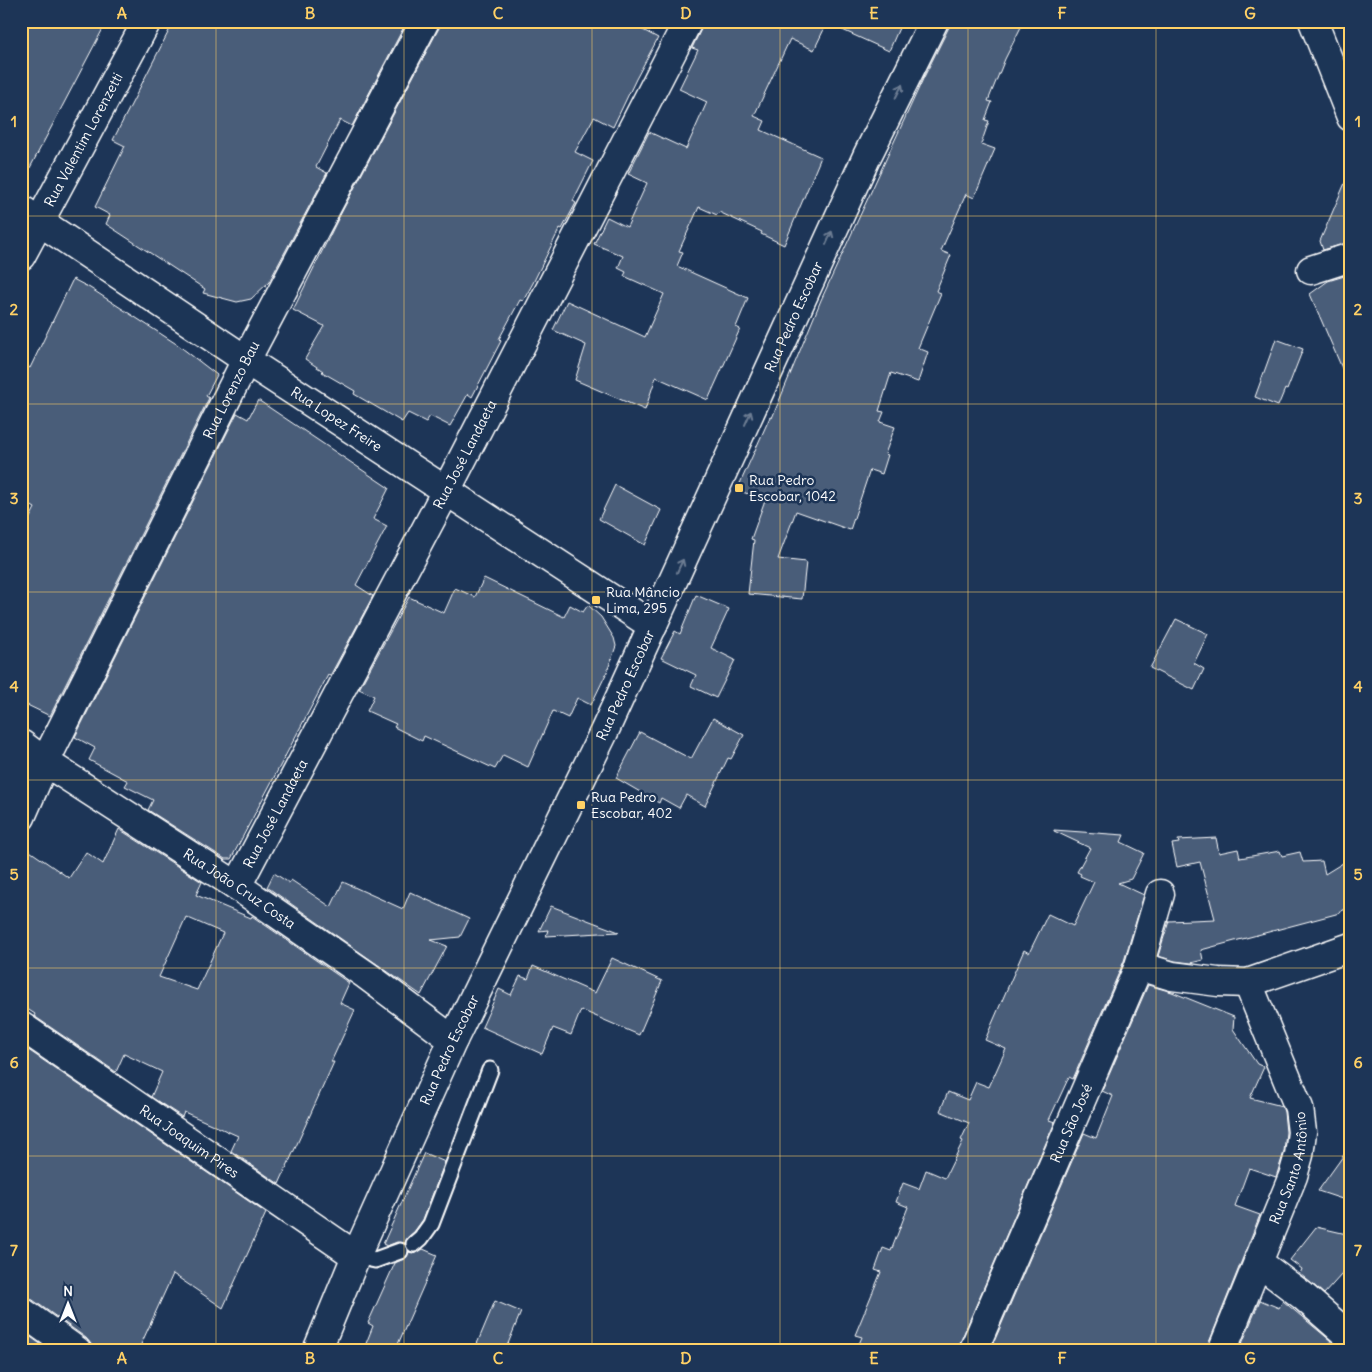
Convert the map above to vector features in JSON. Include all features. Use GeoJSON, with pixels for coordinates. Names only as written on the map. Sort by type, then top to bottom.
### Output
{"type":"FeatureCollection","features":[{"type":"Feature","properties":{"kind":"street","name":"Rua Valentim Lorenzetti"},"geometry":{"type":"LineString","coordinates":[[21,256],[30,216],[147,21]]}},
{"type":"Feature","properties":{"kind":"street","name":"Rua Lorenzo Bau"},"geometry":{"type":"LineString","coordinates":[[21,817],[45,762],[246,360],[425,21]]}},
{"type":"Feature","properties":{"kind":"street","name":"Rua José Landaeta"},"geometry":{"type":"LineString","coordinates":[[237,886],[446,491],[688,21]]}},
{"type":"Feature","properties":{"kind":"street","name":"Rua Pedro Escobar"},"geometry":{"type":"LineString","coordinates":[[317,1351],[356,1256],[453,1040],[604,732],[867,156],[934,21]]}},
{"type":"Feature","properties":{"kind":"street"},"geometry":{"type":"LineString","coordinates":[[1313,21],[1351,117]]}},
{"type":"Feature","properties":{"kind":"street","name":"Rua Lopez Freire"},"geometry":{"type":"LineString","coordinates":[[30,216],[246,360],[653,626]]}},
{"type":"Feature","properties":{"kind":"street"},"geometry":{"type":"LineString","coordinates":[[1311,270],[1351,257]]}},
{"type":"Feature","properties":{"kind":"street","name":"Rua João Cruz Costa"},"geometry":{"type":"LineString","coordinates":[[21,744],[45,762],[237,886],[366,975],[453,1040]]}},
{"type":"Feature","properties":{"kind":"street","name":"Rua São José"},"geometry":{"type":"LineString","coordinates":[[973,1351],[1139,966],[1160,894]]}},
{"type":"Feature","properties":{"kind":"street"},"geometry":{"type":"LineString","coordinates":[[1139,966],[1172,976],[1218,982],[1248,983],[1351,947]]}},
{"type":"Feature","properties":{"kind":"street","name":"Rua Santo Antônio"},"geometry":{"type":"LineString","coordinates":[[1222,1351],[1293,1176],[1302,1132],[1299,1108],[1248,983]]}},
{"type":"Feature","properties":{"kind":"street","name":"Rua Joaquim Pires"},"geometry":{"type":"LineString","coordinates":[[21,1026],[356,1256]]}},
{"type":"Feature","properties":{"kind":"street"},"geometry":{"type":"LineString","coordinates":[[1258,1262],[1303,1296],[1351,1338]]}},
{"type":"Feature","properties":{"kind":"street"},"geometry":{"type":"LineString","coordinates":[[21,1311],[77,1351]]}},
{"type":"Feature","properties":{"kind":"lane"},"geometry":{"type":"LineString","coordinates":[[414,1244],[431,1224],[490,1070]]}},
{"type":"Feature","properties":{"kind":"lane"},"geometry":{"type":"LineString","coordinates":[[356,1256],[375,1260],[400,1252]]}},
{"type":"Feature","properties":{"kind":"building"},"geometry":{"type":"Polygon","coordinates":[[[21,21],[107,21],[21,185],[21,21]]]}},
{"type":"Feature","properties":{"kind":"building"},"geometry":{"type":"Polygon","coordinates":[[[174,21],[407,21],[352,126],[340,120],[316,167],[327,173],[269,282],[251,299],[237,302],[203,293],[205,289],[106,224],[110,215],[95,207],[125,146],[113,140],[174,21]]]}},
{"type":"Feature","properties":{"kind":"building"},"geometry":{"type":"Polygon","coordinates":[[[440,21],[626,21],[658,38],[613,127],[594,117],[575,152],[593,161],[573,201],[576,203],[562,229],[560,228],[523,301],[520,300],[499,339],[501,341],[472,397],[468,394],[450,426],[430,416],[426,422],[408,413],[402,422],[354,394],[355,391],[322,372],[305,359],[324,326],[293,310],[338,219],[439,28],[440,21]]]}},
{"type":"Feature","properties":{"kind":"building"},"geometry":{"type":"Polygon","coordinates":[[[705,21],[902,21],[889,51],[827,23],[814,50],[790,39],[754,116],[765,121],[761,130],[821,157],[784,245],[761,234],[762,232],[719,212],[717,215],[699,207],[679,251],[683,252],[677,266],[748,298],[736,327],[740,329],[708,400],[656,377],[645,410],[575,380],[586,345],[553,330],[567,301],[645,337],[664,294],[624,276],[626,272],[618,268],[623,256],[594,244],[607,217],[627,227],[647,183],[628,174],[649,132],[686,149],[707,102],[679,89],[698,50],[692,48],[705,21]]]}},
{"type":"Feature","properties":{"kind":"building"},"geometry":{"type":"Polygon","coordinates":[[[952,21],[1024,21],[1005,59],[988,101],[992,102],[985,120],[989,121],[981,144],[995,149],[974,198],[966,194],[941,251],[951,255],[936,291],[941,293],[918,348],[928,352],[918,382],[891,373],[879,411],[884,412],[880,422],[895,427],[885,454],[888,455],[882,474],[870,470],[850,530],[796,511],[778,559],[806,562],[802,599],[748,594],[754,540],[751,539],[765,500],[737,490],[770,417],[772,418],[821,300],[923,79],[952,21]]]}},
{"type":"Feature","properties":{"kind":"building"},"geometry":{"type":"Polygon","coordinates":[[[1351,169],[1351,242],[1323,250],[1320,241],[1351,169]]]}},
{"type":"Feature","properties":{"kind":"building"},"geometry":{"type":"Polygon","coordinates":[[[1351,274],[1351,389],[1310,294],[1328,281],[1351,274]]]}},
{"type":"Feature","properties":{"kind":"building"},"geometry":{"type":"Polygon","coordinates":[[[73,279],[178,345],[217,375],[206,396],[209,398],[50,716],[21,702],[21,535],[35,508],[21,500],[21,363],[30,368],[73,279]]]}},
{"type":"Feature","properties":{"kind":"building"},"geometry":{"type":"Polygon","coordinates":[[[1276,339],[1303,349],[1287,390],[1285,389],[1278,406],[1255,397],[1276,339]]]}},
{"type":"Feature","properties":{"kind":"building"},"geometry":{"type":"Polygon","coordinates":[[[258,400],[389,488],[373,519],[387,526],[356,585],[373,596],[330,676],[328,675],[231,859],[225,859],[148,810],[153,800],[125,786],[128,781],[89,760],[95,748],[75,737],[237,413],[248,419],[258,400]]]}},
{"type":"Feature","properties":{"kind":"building"},"geometry":{"type":"Polygon","coordinates":[[[615,485],[661,510],[645,545],[599,519],[615,485]]]}},
{"type":"Feature","properties":{"kind":"building"},"geometry":{"type":"Polygon","coordinates":[[[484,578],[564,617],[570,605],[583,612],[588,605],[601,617],[614,638],[616,646],[607,672],[591,705],[577,698],[568,718],[553,711],[528,767],[503,755],[495,769],[424,736],[422,741],[394,727],[396,724],[367,711],[374,696],[359,689],[409,597],[444,613],[455,588],[475,597],[484,578]]]}},
{"type":"Feature","properties":{"kind":"building"},"geometry":{"type":"Polygon","coordinates":[[[696,595],[729,609],[711,648],[735,660],[716,698],[691,686],[696,675],[661,658],[675,631],[680,634],[696,595]]]}},
{"type":"Feature","properties":{"kind":"building"},"geometry":{"type":"Polygon","coordinates":[[[1176,619],[1208,634],[1194,663],[1204,669],[1194,690],[1150,668],[1176,619]]]}},
{"type":"Feature","properties":{"kind":"building"},"geometry":{"type":"Polygon","coordinates":[[[713,718],[744,735],[731,759],[728,758],[705,806],[686,795],[679,808],[661,798],[659,803],[616,778],[640,732],[691,759],[713,718]]]}},
{"type":"Feature","properties":{"kind":"building"},"geometry":{"type":"Polygon","coordinates":[[[119,829],[202,882],[196,895],[251,918],[252,916],[349,983],[340,1003],[355,1010],[331,1062],[334,1062],[279,1184],[231,1151],[238,1136],[184,1112],[182,1117],[151,1097],[162,1072],[124,1054],[116,1072],[21,1005],[21,845],[69,878],[86,852],[103,864],[119,829]],[[186,917],[159,977],[197,990],[223,933],[186,917]]]}},
{"type":"Feature","properties":{"kind":"building"},"geometry":{"type":"Polygon","coordinates":[[[1054,830],[1124,835],[1121,842],[1144,853],[1131,879],[1118,883],[1144,895],[1124,961],[1073,1079],[1069,1077],[1049,1120],[1055,1122],[958,1351],[856,1351],[862,1337],[855,1335],[881,1272],[875,1270],[883,1248],[891,1251],[908,1207],[896,1202],[903,1183],[919,1189],[926,1170],[945,1178],[963,1141],[961,1140],[969,1123],[940,1111],[948,1092],[968,1100],[976,1082],[989,1087],[1006,1049],[985,1040],[1024,950],[1029,953],[1048,914],[1073,926],[1094,882],[1080,876],[1081,874],[1077,872],[1090,848],[1054,830]]]}},
{"type":"Feature","properties":{"kind":"building"},"geometry":{"type":"Polygon","coordinates":[[[1216,838],[1219,853],[1238,849],[1240,858],[1280,851],[1282,856],[1300,852],[1303,862],[1322,861],[1325,874],[1351,858],[1351,906],[1336,914],[1201,950],[1203,960],[1191,963],[1158,956],[1169,921],[1215,919],[1200,862],[1177,867],[1172,844],[1179,843],[1178,840],[1216,838]]]}},
{"type":"Feature","properties":{"kind":"building"},"geometry":{"type":"Polygon","coordinates":[[[274,873],[289,883],[291,880],[331,907],[343,882],[403,909],[410,892],[469,919],[460,937],[431,940],[447,946],[421,995],[267,887],[274,873]]]}},
{"type":"Feature","properties":{"kind":"building"},"geometry":{"type":"Polygon","coordinates":[[[551,906],[619,932],[546,936],[548,930],[539,931],[551,906]]]}},
{"type":"Feature","properties":{"kind":"building"},"geometry":{"type":"Polygon","coordinates":[[[612,958],[662,981],[639,1035],[581,1010],[571,1035],[553,1028],[542,1054],[482,1027],[499,989],[511,995],[520,976],[528,979],[533,966],[595,993],[612,958]]]}},
{"type":"Feature","properties":{"kind":"building"},"geometry":{"type":"Polygon","coordinates":[[[1148,985],[1172,992],[1234,1017],[1233,1029],[1257,1064],[1264,1067],[1250,1098],[1282,1106],[1284,1112],[1286,1132],[1284,1152],[1276,1177],[1249,1168],[1235,1206],[1260,1215],[1207,1351],[990,1351],[1084,1133],[1096,1138],[1113,1096],[1102,1091],[1148,985]]]}},
{"type":"Feature","properties":{"kind":"building"},"geometry":{"type":"Polygon","coordinates":[[[21,1045],[266,1213],[223,1308],[173,1274],[138,1351],[92,1351],[91,1344],[86,1338],[30,1298],[21,1296],[21,1045]]]}},
{"type":"Feature","properties":{"kind":"building"},"geometry":{"type":"Polygon","coordinates":[[[1351,1145],[1351,1202],[1318,1191],[1351,1145]]]}},
{"type":"Feature","properties":{"kind":"building"},"geometry":{"type":"Polygon","coordinates":[[[424,1153],[445,1162],[423,1220],[405,1243],[397,1242],[387,1246],[383,1244],[424,1153]]]}},
{"type":"Feature","properties":{"kind":"building"},"geometry":{"type":"Polygon","coordinates":[[[1316,1227],[1351,1235],[1351,1264],[1324,1294],[1300,1274],[1302,1269],[1290,1260],[1316,1227]]]}},
{"type":"Feature","properties":{"kind":"building"},"geometry":{"type":"Polygon","coordinates":[[[423,1249],[437,1255],[395,1351],[363,1351],[373,1326],[368,1323],[395,1263],[407,1257],[409,1252],[416,1253],[423,1249]]]}},
{"type":"Feature","properties":{"kind":"building"},"geometry":{"type":"Polygon","coordinates":[[[1260,1300],[1279,1308],[1283,1301],[1331,1341],[1327,1351],[1239,1351],[1260,1300]]]}},
{"type":"Feature","properties":{"kind":"building"},"geometry":{"type":"Polygon","coordinates":[[[495,1301],[521,1312],[505,1351],[474,1351],[495,1301]]]}},
{"type":"Feature","properties":{"kind":"building"},"geometry":{"type":"Polygon","coordinates":[[[21,1330],[50,1351],[21,1351],[21,1330]]]}},
{"type":"Feature","properties":{"kind":"place","name":"Rua Pedro Escobar, 1042"},"geometry":{"type":"Point","coordinates":[739,488]}},
{"type":"Feature","properties":{"kind":"place","name":"Rua Mâncio Lima, 295"},"geometry":{"type":"Point","coordinates":[596,600]}},
{"type":"Feature","properties":{"kind":"place","name":"Rua Pedro Escobar, 402"},"geometry":{"type":"Point","coordinates":[581,805]}}]}
